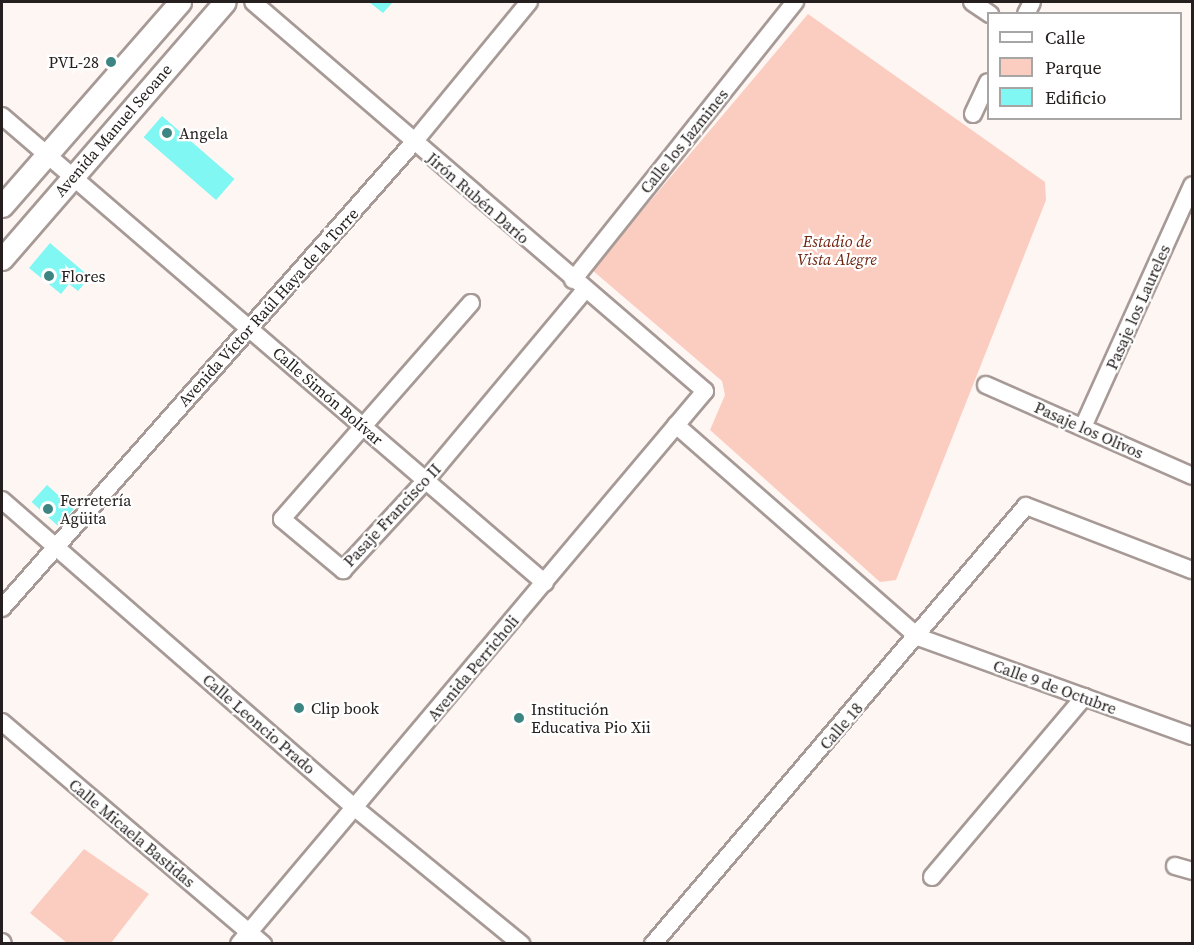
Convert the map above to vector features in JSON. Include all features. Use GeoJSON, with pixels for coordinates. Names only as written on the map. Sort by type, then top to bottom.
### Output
{"type":"FeatureCollection","features":[{"type":"Feature","properties":{"kind":"street","name":"Avenida Manuel Seoane"},"geometry":{"type":"LineString","coordinates":[[2,206],[180,2]]}},
{"type":"Feature","properties":{"kind":"street","name":"Avenida Manuel Seoane"},"geometry":{"type":"LineString","coordinates":[[2,259],[225,2]]}},
{"type":"Feature","properties":{"kind":"street","name":"Jirón Rubén Darío"},"geometry":{"type":"LineString","coordinates":[[253,2],[579,286],[705,391]]}},
{"type":"Feature","properties":{"kind":"street","name":"Avenida Víctor Raúl Haya de la Torre"},"geometry":{"type":"LineString","coordinates":[[2,608],[414,142],[529,2]]}},
{"type":"Feature","properties":{"kind":"street","name":"Calle los Jazmines"},"geometry":{"type":"LineString","coordinates":[[579,286],[795,2]]}},
{"type":"Feature","properties":{"kind":"street"},"geometry":{"type":"LineString","coordinates":[[972,2],[987,12]]}},
{"type":"Feature","properties":{"kind":"street"},"geometry":{"type":"LineString","coordinates":[[973,114],[987,84]]}},
{"type":"Feature","properties":{"kind":"street","name":"Calle Simón Bolívar"},"geometry":{"type":"LineString","coordinates":[[2,116],[45,156],[249,327],[545,583]]}},
{"type":"Feature","properties":{"kind":"street","name":"Pasaje los Laureles"},"geometry":{"type":"LineString","coordinates":[[1083,428],[1192,186]]}},
{"type":"Feature","properties":{"kind":"street","name":"Pasaje Francisco II"},"geometry":{"type":"LineString","coordinates":[[471,303],[282,519],[343,570],[426,480],[579,286]]}},
{"type":"Feature","properties":{"kind":"street","name":"Pasaje los Olivos"},"geometry":{"type":"LineString","coordinates":[[986,385],[1192,476]]}},
{"type":"Feature","properties":{"kind":"street","name":"Avenida Perricholi"},"geometry":{"type":"LineString","coordinates":[[244,938],[705,391]]}},
{"type":"Feature","properties":{"kind":"street"},"geometry":{"type":"LineString","coordinates":[[676,425],[918,637]]}},
{"type":"Feature","properties":{"kind":"street","name":"Calle Leoncio Prado"},"geometry":{"type":"LineString","coordinates":[[2,500],[355,808],[521,944]]}},
{"type":"Feature","properties":{"kind":"street","name":"Calle 18"},"geometry":{"type":"LineString","coordinates":[[653,944],[918,637],[1026,506],[1192,570]]}},
{"type":"Feature","properties":{"kind":"street","name":"Calle 9 de Octubre"},"geometry":{"type":"LineString","coordinates":[[918,637],[1192,736]]}},
{"type":"Feature","properties":{"kind":"street"},"geometry":{"type":"LineString","coordinates":[[932,877],[1084,697]]}},
{"type":"Feature","properties":{"kind":"street","name":"Calle Micaela Bastidas"},"geometry":{"type":"LineString","coordinates":[[2,722],[244,938],[263,944]]}},
{"type":"Feature","properties":{"kind":"street"},"geometry":{"type":"LineString","coordinates":[[1175,866],[1192,871]]}},
{"type":"Feature","properties":{"kind":"green space","name":"Estadio de Vista Alegre"},"geometry":{"type":"Polygon","coordinates":[[[808,14],[1045,182],[1046,200],[896,580],[880,582],[710,430],[725,395],[722,381],[592,270],[808,14]]]}},
{"type":"Feature","properties":{"kind":"green space"},"geometry":{"type":"Polygon","coordinates":[[[84,849],[149,894],[111,943],[67,943],[30,913],[84,849]]]}},
{"type":"Feature","properties":{"kind":"building"},"geometry":{"type":"Polygon","coordinates":[[[369,2],[393,2],[383,13],[369,2]]]}},
{"type":"Feature","properties":{"kind":"building"},"geometry":{"type":"Polygon","coordinates":[[[162,116],[234,179],[216,200],[144,137],[162,116]]]}},
{"type":"Feature","properties":{"kind":"building"},"geometry":{"type":"Polygon","coordinates":[[[50,243],[90,277],[78,291],[69,284],[61,294],[29,268],[50,243]]]}},
{"type":"Feature","properties":{"kind":"building"},"geometry":{"type":"Polygon","coordinates":[[[47,485],[74,509],[58,526],[32,502],[47,485]]]}},
{"type":"Feature","properties":{"kind":"place","name":"PVL-28"},"geometry":{"type":"Point","coordinates":[111,62]}},
{"type":"Feature","properties":{"kind":"place","name":"Angela"},"geometry":{"type":"Point","coordinates":[167,133]}},
{"type":"Feature","properties":{"kind":"place","name":"Flores"},"geometry":{"type":"Point","coordinates":[49,276]}},
{"type":"Feature","properties":{"kind":"place","name":"Ferretería Agüita"},"geometry":{"type":"Point","coordinates":[48,509]}},
{"type":"Feature","properties":{"kind":"place","name":"Clip book"},"geometry":{"type":"Point","coordinates":[299,708]}},
{"type":"Feature","properties":{"kind":"place","name":"Institución Educativa Pio Xii"},"geometry":{"type":"Point","coordinates":[519,718]}}]}
